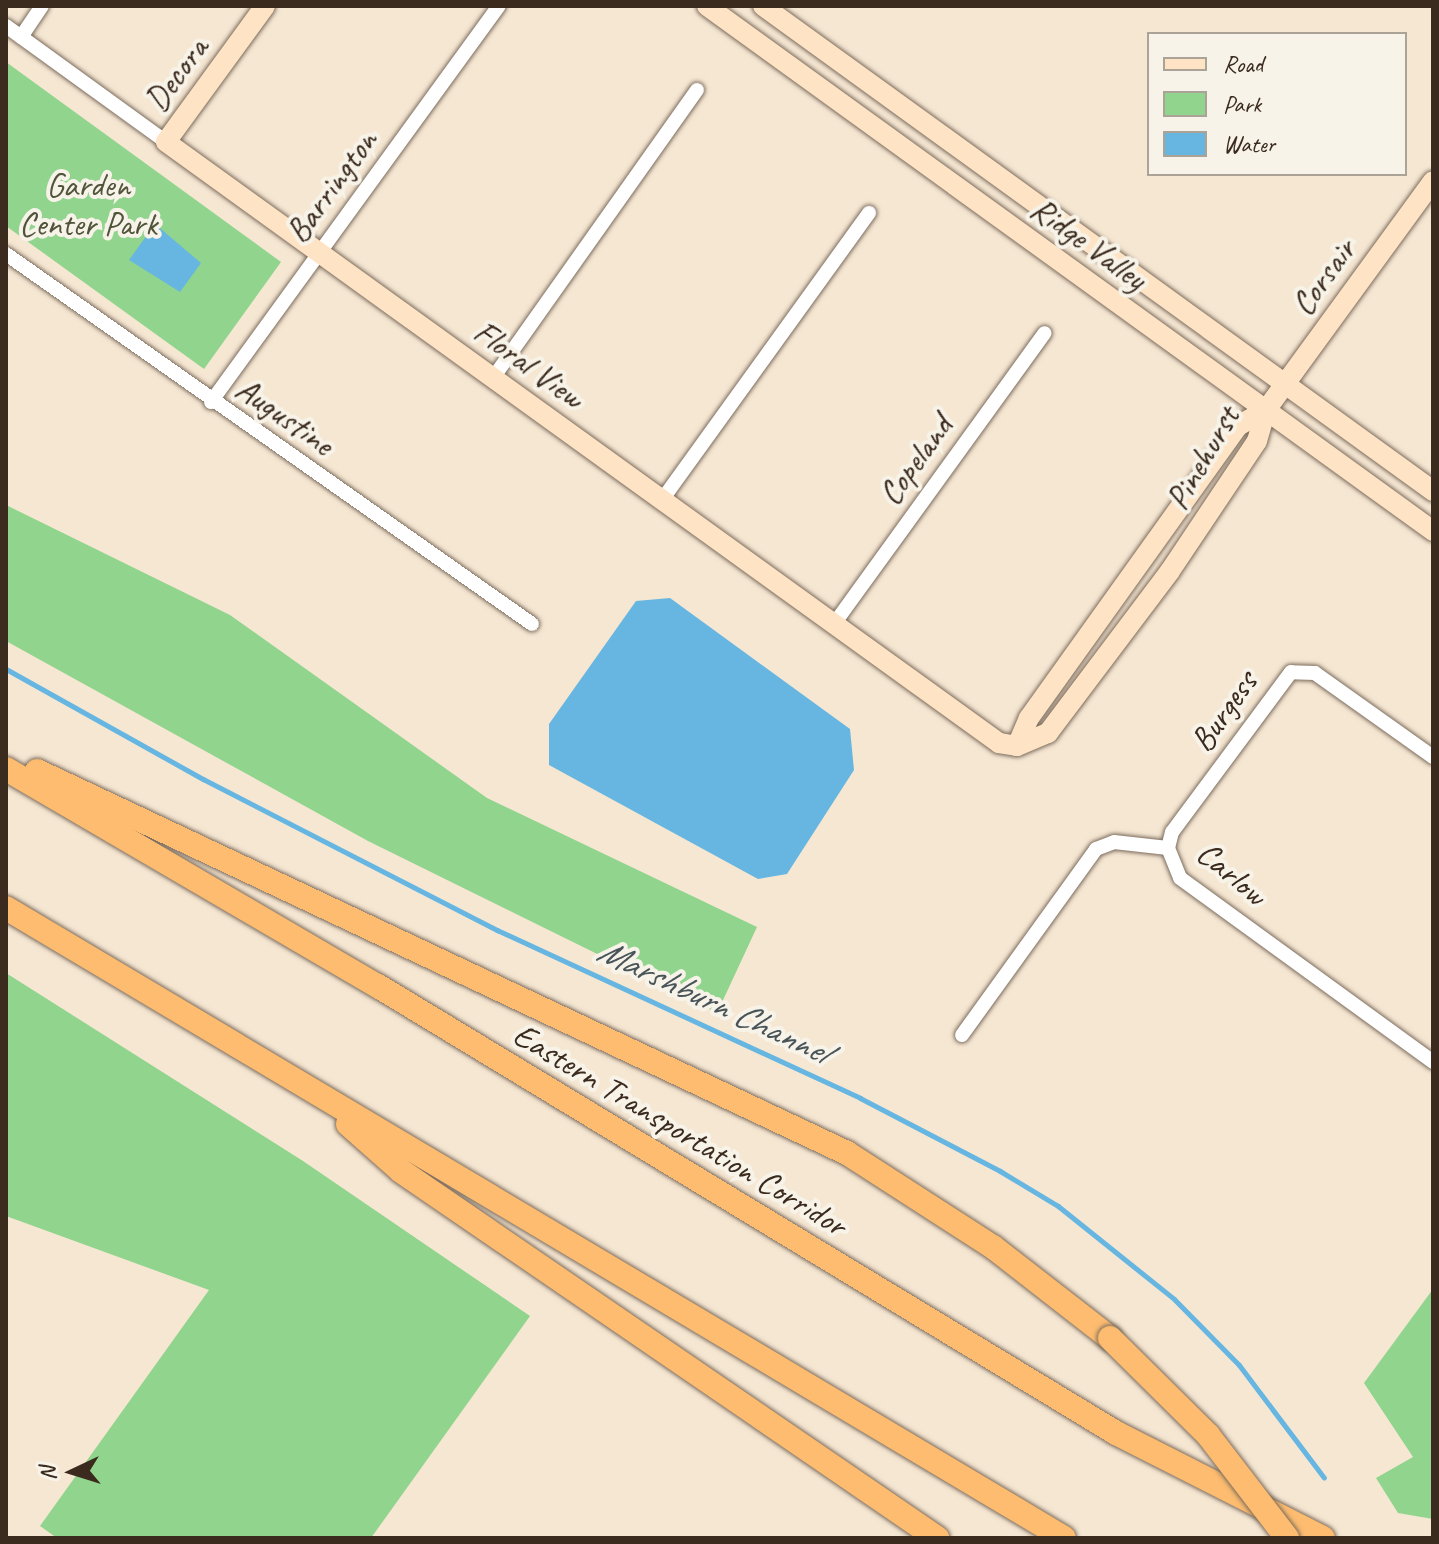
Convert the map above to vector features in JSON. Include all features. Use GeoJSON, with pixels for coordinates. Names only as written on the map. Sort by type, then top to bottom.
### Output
{"type":"FeatureCollection","features":[{"type":"Feature","properties":{"kind":"highway"},"geometry":{"type":"LineString","coordinates":[[6,756],[847,1153],[993,1247],[1110,1338],[1208,1435],[1287,1538]]}},
{"type":"Feature","properties":{"kind":"highway","name":"Eastern Transportation Corridor"},"geometry":{"type":"LineString","coordinates":[[6,769],[378,986],[1116,1433],[1323,1538]]}},
{"type":"Feature","properties":{"kind":"highway"},"geometry":{"type":"LineString","coordinates":[[6,908],[1064,1538]]}},
{"type":"Feature","properties":{"kind":"highway"},"geometry":{"type":"LineString","coordinates":[[301,1083],[401,1171],[937,1538]]}},
{"type":"Feature","properties":{"kind":"street"},"geometry":{"type":"LineString","coordinates":[[21,37],[42,6]]}},
{"type":"Feature","properties":{"kind":"street","name":"Decora"},"geometry":{"type":"LineString","coordinates":[[166,142],[265,6]]}},
{"type":"Feature","properties":{"kind":"street","name":"Barrington"},"geometry":{"type":"LineString","coordinates":[[211,402],[499,6]]}},
{"type":"Feature","properties":{"kind":"street","name":"Ridge Valley"},"geometry":{"type":"LineString","coordinates":[[707,6],[1433,531]]}},
{"type":"Feature","properties":{"kind":"street","name":"Ridge Valley"},"geometry":{"type":"LineString","coordinates":[[763,6],[1433,491]]}},
{"type":"Feature","properties":{"kind":"street","name":"Floral View"},"geometry":{"type":"LineString","coordinates":[[6,26],[999,743],[1017,746]]}},
{"type":"Feature","properties":{"kind":"street"},"geometry":{"type":"LineString","coordinates":[[493,378],[697,90]]}},
{"type":"Feature","properties":{"kind":"street","name":"Corsair"},"geometry":{"type":"LineString","coordinates":[[1266,410],[1433,181],[1433,171]]}},
{"type":"Feature","properties":{"kind":"street"},"geometry":{"type":"LineString","coordinates":[[662,500],[869,213]]}},
{"type":"Feature","properties":{"kind":"street","name":"Augustine"},"geometry":{"type":"LineString","coordinates":[[6,254],[211,402],[532,624]]}},
{"type":"Feature","properties":{"kind":"street","name":"Copeland"},"geometry":{"type":"LineString","coordinates":[[834,624],[1045,333]]}},
{"type":"Feature","properties":{"kind":"street","name":"Pinehurst"},"geometry":{"type":"LineString","coordinates":[[1017,746],[1048,733],[1170,571],[1257,441],[1266,410]]}},
{"type":"Feature","properties":{"kind":"street","name":"Pinehurst"},"geometry":{"type":"LineString","coordinates":[[1017,746],[1029,718],[1238,426],[1266,410]]}},
{"type":"Feature","properties":{"kind":"street","name":"Burgess"},"geometry":{"type":"LineString","coordinates":[[1168,848],[1172,832],[1291,672],[1315,673],[1433,757]]}},
{"type":"Feature","properties":{"kind":"street","name":"Carlow"},"geometry":{"type":"LineString","coordinates":[[962,1035],[1096,849],[1114,842],[1168,848],[1180,878],[1433,1062]]}},
{"type":"Feature","properties":{"kind":"green space","name":"Garden Center Park"},"geometry":{"type":"Polygon","coordinates":[[[6,62],[281,262],[204,369],[6,226],[6,62]]]}},
{"type":"Feature","properties":{"kind":"green space"},"geometry":{"type":"Polygon","coordinates":[[[6,505],[230,615],[487,798],[757,927],[717,1013],[368,841],[6,641],[6,505]]]}},
{"type":"Feature","properties":{"kind":"green space"},"geometry":{"type":"Polygon","coordinates":[[[6,973],[303,1161],[530,1316],[371,1538],[57,1538],[40,1526],[209,1290],[6,1216],[6,973]]]}},
{"type":"Feature","properties":{"kind":"green space"},"geometry":{"type":"Polygon","coordinates":[[[1433,1289],[1433,1519],[1398,1513],[1376,1478],[1413,1457],[1364,1383],[1433,1289]]]}},
{"type":"Feature","properties":{"kind":"water"},"geometry":{"type":"Polygon","coordinates":[[[155,224],[201,263],[180,292],[129,260],[155,224]]]}},
{"type":"Feature","properties":{"kind":"water"},"geometry":{"type":"Polygon","coordinates":[[[670,598],[850,729],[854,770],[787,874],[758,879],[549,765],[549,724],[636,601],[670,598]]]}},
{"type":"Feature","properties":{"kind":"waterway","name":"Marshburn Channel"},"geometry":{"type":"LineString","coordinates":[[6,669],[203,779],[497,930],[860,1098],[1000,1171],[1058,1206],[1174,1299],[1239,1365],[1324,1478]]}}]}
